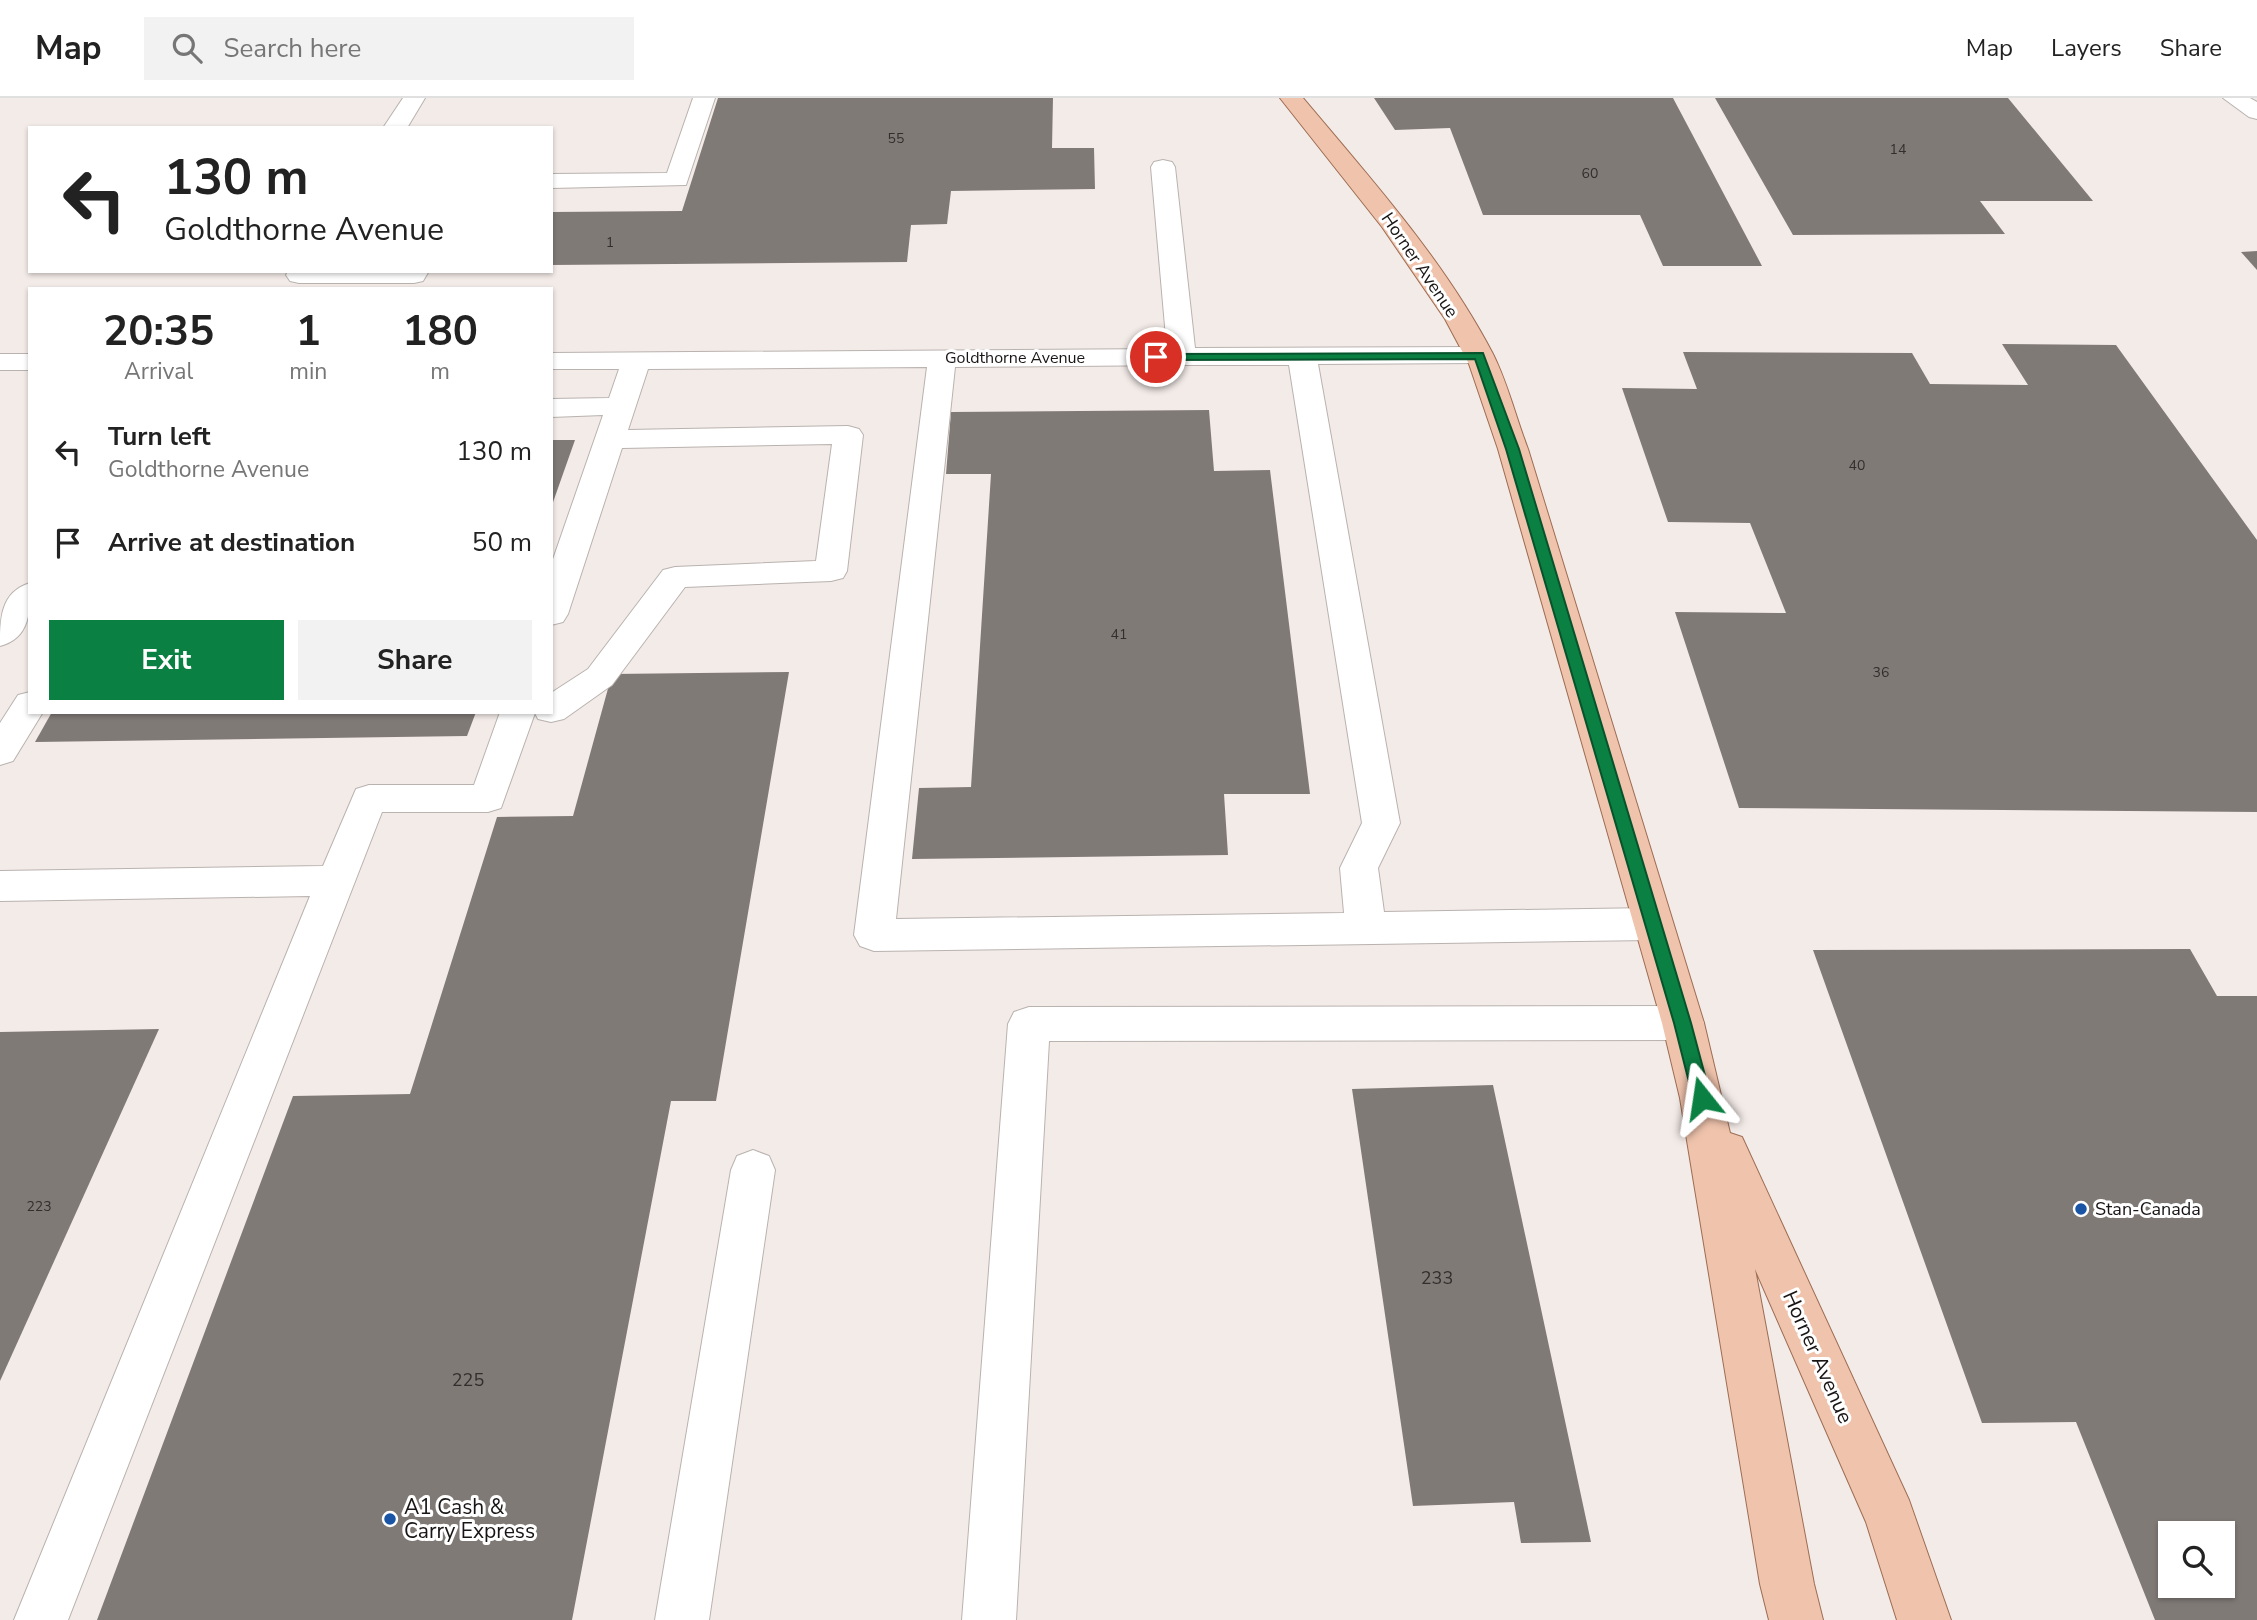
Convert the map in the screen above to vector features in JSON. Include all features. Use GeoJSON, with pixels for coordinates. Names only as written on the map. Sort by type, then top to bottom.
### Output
{"type":"FeatureCollection","features":[{"type":"Feature","properties":{"kind":"main road","name":"Horner Avenue"},"geometry":{"type":"LineString","coordinates":[[1291,98],[1416,256],[1479,355],[1513,449],[1651,924],[1683,1023],[1702,1098],[1784,1570],[1796,1620]]}},
{"type":"Feature","properties":{"kind":"main road","name":"Horner Avenue"},"geometry":{"type":"LineString","coordinates":[[1702,1098],[1891,1518],[1924,1620]]}},
{"type":"Feature","properties":{"kind":"street"},"geometry":{"type":"LineString","coordinates":[[396,126],[414,98]]}},
{"type":"Feature","properties":{"kind":"street"},"geometry":{"type":"LineString","coordinates":[[553,181],[677,180],[704,98]]}},
{"type":"Feature","properties":{"kind":"street"},"geometry":{"type":"LineString","coordinates":[[2234,98],[2257,112]]}},
{"type":"Feature","properties":{"kind":"street"},"geometry":{"type":"LineString","coordinates":[[1163,167],[1182,357]]}},
{"type":"Feature","properties":{"kind":"street"},"geometry":{"type":"LineString","coordinates":[[276,287],[301,273],[415,273]]}},
{"type":"Feature","properties":{"kind":"street","name":"Goldthorne Avenue"},"geometry":{"type":"LineString","coordinates":[[553,361],[1479,355]]}},
{"type":"Feature","properties":{"kind":"street"},"geometry":{"type":"LineString","coordinates":[[1302,356],[1381,823],[1359,868],[1366,928]]}},
{"type":"Feature","properties":{"kind":"street"},"geometry":{"type":"LineString","coordinates":[[942,358],[874,935],[1651,924]]}},
{"type":"Feature","properties":{"kind":"street"},"geometry":{"type":"LineString","coordinates":[[553,608],[636,361]]}},
{"type":"Feature","properties":{"kind":"street"},"geometry":{"type":"LineString","coordinates":[[0,362],[28,362]]}},
{"type":"Feature","properties":{"kind":"street"},"geometry":{"type":"LineString","coordinates":[[553,408],[623,406]]}},
{"type":"Feature","properties":{"kind":"street"},"geometry":{"type":"LineString","coordinates":[[553,709],[600,677],[675,577],[831,572],[848,435],[611,439]]}},
{"type":"Feature","properties":{"kind":"street"},"geometry":{"type":"LineString","coordinates":[[0,635],[28,597]]}},
{"type":"Feature","properties":{"kind":"street"},"geometry":{"type":"LineString","coordinates":[[0,752],[28,707]]}},
{"type":"Feature","properties":{"kind":"street"},"geometry":{"type":"LineString","coordinates":[[41,1620],[369,799],[488,798],[513,726],[543,714]]}},
{"type":"Feature","properties":{"kind":"street"},"geometry":{"type":"LineString","coordinates":[[0,886],[338,881]]}},
{"type":"Feature","properties":{"kind":"street"},"geometry":{"type":"LineString","coordinates":[[989,1620],[1029,1024],[1683,1023]]}},
{"type":"Feature","properties":{"kind":"street"},"geometry":{"type":"LineString","coordinates":[[681,1620],[753,1170]]}},
{"type":"Feature","properties":{"kind":"building"},"geometry":{"type":"Polygon","coordinates":[[[718,98],[1053,98],[1052,148],[1094,148],[1095,189],[951,191],[947,224],[911,225],[907,262],[553,265],[553,212],[682,211],[718,98]]]}},
{"type":"Feature","properties":{"kind":"building"},"geometry":{"type":"Polygon","coordinates":[[[1374,98],[1673,98],[1762,266],[1663,266],[1640,215],[1483,215],[1450,128],[1395,130],[1374,98]]]}},
{"type":"Feature","properties":{"kind":"building"},"geometry":{"type":"Polygon","coordinates":[[[1715,98],[2008,98],[2093,201],[1980,201],[2005,234],[1793,235],[1715,98]]]}},
{"type":"Feature","properties":{"kind":"building"},"geometry":{"type":"Polygon","coordinates":[[[2257,251],[2257,270],[2241,252],[2257,251]]]}},
{"type":"Feature","properties":{"kind":"building"},"geometry":{"type":"Polygon","coordinates":[[[2002,344],[2116,345],[2257,540],[2257,812],[1739,808],[1675,612],[1786,613],[1750,523],[1668,522],[1622,388],[1697,389],[1683,352],[1912,353],[1930,384],[2028,385],[2002,344]]]}},
{"type":"Feature","properties":{"kind":"building"},"geometry":{"type":"Polygon","coordinates":[[[1209,410],[1214,471],[1270,470],[1310,794],[1224,794],[1228,855],[912,859],[919,788],[971,787],[991,474],[946,474],[951,412],[1209,410]]]}},
{"type":"Feature","properties":{"kind":"building"},"geometry":{"type":"Polygon","coordinates":[[[553,440],[575,440],[553,502],[553,440]]]}},
{"type":"Feature","properties":{"kind":"building"},"geometry":{"type":"Polygon","coordinates":[[[789,672],[716,1101],[671,1101],[572,1620],[97,1620],[293,1096],[410,1094],[497,817],[573,816],[612,674],[789,672]]]}},
{"type":"Feature","properties":{"kind":"building"},"geometry":{"type":"Polygon","coordinates":[[[51,714],[475,714],[467,736],[35,742],[51,714]]]}},
{"type":"Feature","properties":{"kind":"building","name":"Stan-Canada"},"geometry":{"type":"Polygon","coordinates":[[[2190,949],[2217,996],[2257,996],[2257,1620],[2155,1620],[2076,1422],[1982,1423],[1813,950],[2190,949]]]}},
{"type":"Feature","properties":{"kind":"building"},"geometry":{"type":"Polygon","coordinates":[[[159,1029],[0,1381],[0,1032],[159,1029]]]}},
{"type":"Feature","properties":{"kind":"building"},"geometry":{"type":"Polygon","coordinates":[[[1493,1085],[1591,1542],[1521,1543],[1514,1502],[1413,1506],[1352,1089],[1493,1085]]]}},
{"type":"Feature","properties":{"kind":"place","name":"Stan-Canada"},"geometry":{"type":"Point","coordinates":[2081,1209]}},
{"type":"Feature","properties":{"kind":"place","name":"A1 Cash & Carry Express"},"geometry":{"type":"Point","coordinates":[390,1519]}},
{"type":"Feature","properties":{"kind":"route"},"geometry":{"type":"LineString","coordinates":[[1156,357],[1479,355],[1513,449],[1625,837],[1683,1023],[1702,1098]]}}]}
